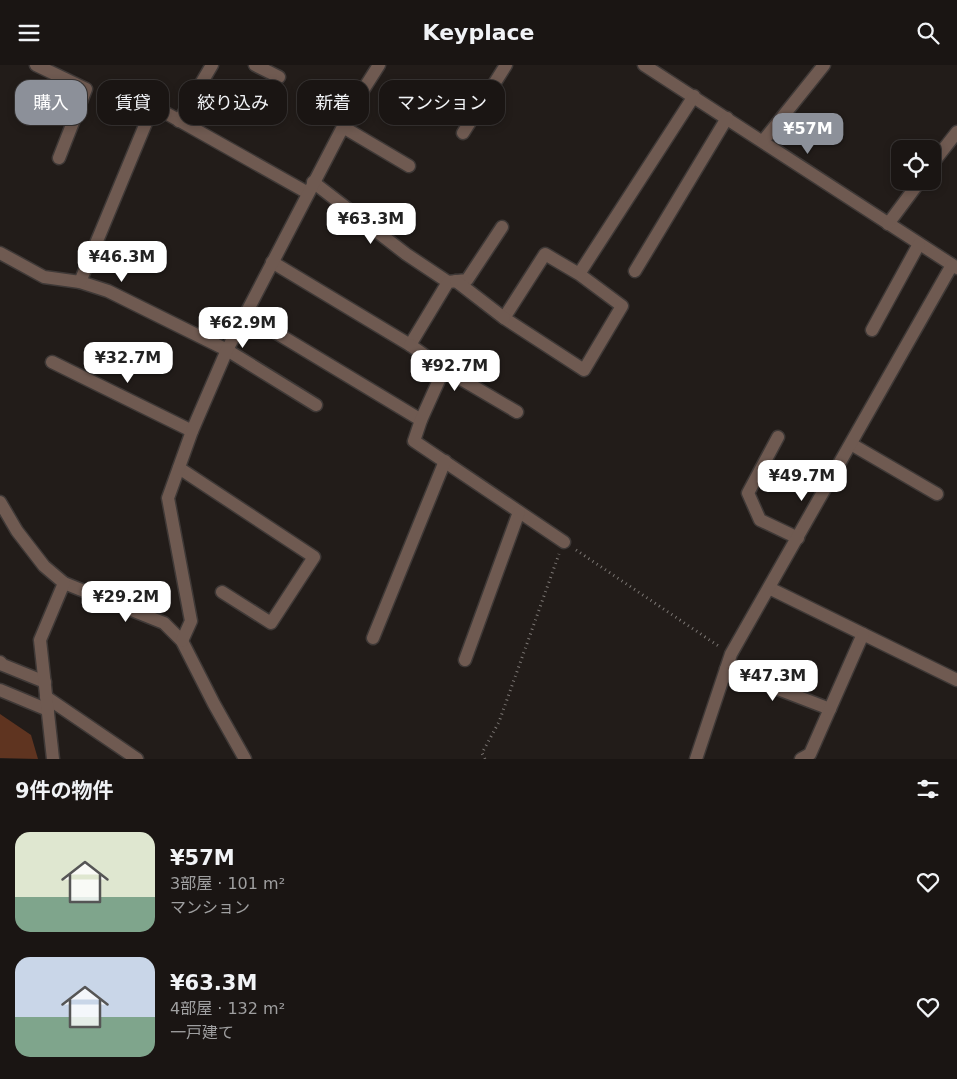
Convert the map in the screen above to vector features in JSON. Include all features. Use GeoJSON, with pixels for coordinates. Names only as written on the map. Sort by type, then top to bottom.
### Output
{"type":"FeatureCollection","features":[{"type":"Feature","properties":{"kind":"street"},"geometry":{"type":"LineString","coordinates":[[36,65],[86,89],[59,158]]}},
{"type":"Feature","properties":{"kind":"street"},"geometry":{"type":"LineString","coordinates":[[203,80],[212,65]]}},
{"type":"Feature","properties":{"kind":"street"},"geometry":{"type":"LineString","coordinates":[[255,65],[279,77]]}},
{"type":"Feature","properties":{"kind":"street"},"geometry":{"type":"LineString","coordinates":[[182,641],[191,621],[168,497],[192,431],[227,350],[358,97],[379,65]]}},
{"type":"Feature","properties":{"kind":"street"},"geometry":{"type":"LineString","coordinates":[[463,133],[506,65]]}},
{"type":"Feature","properties":{"kind":"street"},"geometry":{"type":"LineString","coordinates":[[644,65],[954,267],[731,654],[696,759]]}},
{"type":"Feature","properties":{"kind":"street"},"geometry":{"type":"LineString","coordinates":[[762,141],[824,65]]}},
{"type":"Feature","properties":{"kind":"street"},"geometry":{"type":"LineString","coordinates":[[580,274],[694,96]]}},
{"type":"Feature","properties":{"kind":"street"},"geometry":{"type":"LineString","coordinates":[[635,271],[727,118]]}},
{"type":"Feature","properties":{"kind":"street"},"geometry":{"type":"LineString","coordinates":[[80,282],[145,125]]}},
{"type":"Feature","properties":{"kind":"street"},"geometry":{"type":"LineString","coordinates":[[188,125],[311,187],[406,254],[452,282],[504,318],[584,370],[622,306],[580,274],[545,253],[504,318]]}},
{"type":"Feature","properties":{"kind":"street"},"geometry":{"type":"LineString","coordinates":[[342,127],[409,166]]}},
{"type":"Feature","properties":{"kind":"street"},"geometry":{"type":"LineString","coordinates":[[941,152],[957,132]]}},
{"type":"Feature","properties":{"kind":"street"},"geometry":{"type":"LineString","coordinates":[[888,224],[913,190]]}},
{"type":"Feature","properties":{"kind":"street"},"geometry":{"type":"LineString","coordinates":[[410,345],[452,282],[467,280],[502,227]]}},
{"type":"Feature","properties":{"kind":"street"},"geometry":{"type":"LineString","coordinates":[[872,330],[919,244]]}},
{"type":"Feature","properties":{"kind":"street"},"geometry":{"type":"LineString","coordinates":[[0,253],[44,277],[80,282],[108,291],[227,350],[316,405]]}},
{"type":"Feature","properties":{"kind":"street"},"geometry":{"type":"LineString","coordinates":[[272,262],[517,412]]}},
{"type":"Feature","properties":{"kind":"street"},"geometry":{"type":"LineString","coordinates":[[245,314],[421,420]]}},
{"type":"Feature","properties":{"kind":"street"},"geometry":{"type":"LineString","coordinates":[[52,362],[192,431]]}},
{"type":"Feature","properties":{"kind":"street"},"geometry":{"type":"LineString","coordinates":[[444,369],[421,420],[414,441],[564,541]]}},
{"type":"Feature","properties":{"kind":"street"},"geometry":{"type":"LineString","coordinates":[[778,437],[748,493],[760,520],[798,538]]}},
{"type":"Feature","properties":{"kind":"street"},"geometry":{"type":"LineString","coordinates":[[851,444],[937,494]]}},
{"type":"Feature","properties":{"kind":"street"},"geometry":{"type":"LineString","coordinates":[[373,638],[444,461]]}},
{"type":"Feature","properties":{"kind":"street"},"geometry":{"type":"LineString","coordinates":[[178,469],[314,557],[271,623],[222,592]]}},
{"type":"Feature","properties":{"kind":"street"},"geometry":{"type":"LineString","coordinates":[[0,502],[17,531],[44,566],[64,583],[164,623],[182,641],[245,759]]}},
{"type":"Feature","properties":{"kind":"street"},"geometry":{"type":"LineString","coordinates":[[465,660],[520,512]]}},
{"type":"Feature","properties":{"kind":"street"},"geometry":{"type":"LineString","coordinates":[[53,759],[40,640],[64,583]]}},
{"type":"Feature","properties":{"kind":"street"},"geometry":{"type":"LineString","coordinates":[[769,588],[957,680]]}},
{"type":"Feature","properties":{"kind":"street"},"geometry":{"type":"LineString","coordinates":[[801,759],[810,754],[863,634]]}},
{"type":"Feature","properties":{"kind":"street"},"geometry":{"type":"LineString","coordinates":[[0,661],[3,665],[45,682]]}},
{"type":"Feature","properties":{"kind":"street"},"geometry":{"type":"LineString","coordinates":[[726,669],[830,709]]}},
{"type":"Feature","properties":{"kind":"street"},"geometry":{"type":"LineString","coordinates":[[0,690],[47,704],[137,759]]}},
{"type":"Feature","properties":{"kind":"path"},"geometry":{"type":"LineString","coordinates":[[485,759],[482,753],[499,722],[564,541],[731,654]]}},
{"type":"Feature","properties":{"kind":"shaded area"},"geometry":{"type":"Polygon","coordinates":[[[0,714],[31,735],[38,759],[0,758],[0,714]]]}}]}
